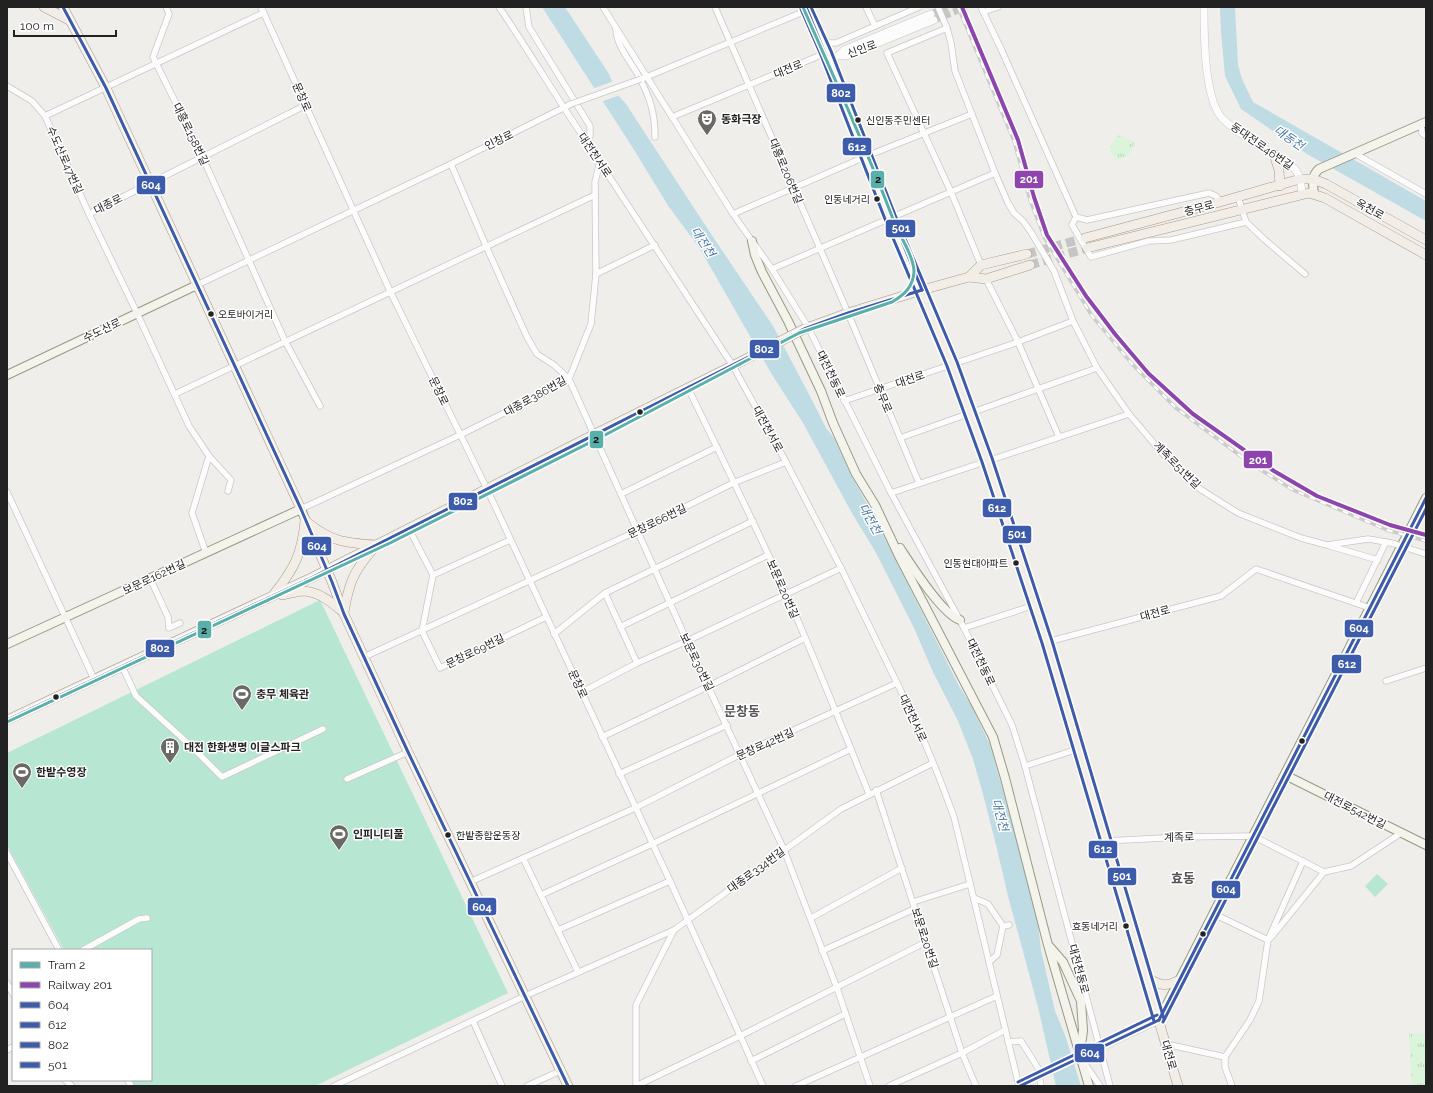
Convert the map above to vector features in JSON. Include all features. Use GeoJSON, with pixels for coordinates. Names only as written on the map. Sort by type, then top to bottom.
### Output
{"type":"FeatureCollection","features":[{"type":"Feature","properties":{"kind":"main road"},"geometry":{"type":"LineString","coordinates":[[44,7],[69,20]]}},
{"type":"Feature","properties":{"kind":"main road"},"geometry":{"type":"LineString","coordinates":[[63,7],[106,88],[305,519],[344,614],[408,752],[568,1086]]}},
{"type":"Feature","properties":{"kind":"main road"},"geometry":{"type":"LineString","coordinates":[[69,20],[71,7]]}},
{"type":"Feature","properties":{"kind":"main road","name":"대전로"},"geometry":{"type":"LineString","coordinates":[[807,8],[890,217],[952,364],[987,460],[1047,642],[1178,1086]]}},
{"type":"Feature","properties":{"kind":"main road"},"geometry":{"type":"LineString","coordinates":[[1423,123],[1323,168],[1316,172],[1313,179],[1314,194],[1325,198],[1426,255]]}},
{"type":"Feature","properties":{"kind":"main road"},"geometry":{"type":"LineString","coordinates":[[1274,154],[1279,170],[1280,186]]}},
{"type":"Feature","properties":{"kind":"main road","name":"충무로"},"geometry":{"type":"LineString","coordinates":[[1085,238],[1280,186],[1300,179],[1313,179]]}},
{"type":"Feature","properties":{"kind":"main road","name":"옥천로"},"geometry":{"type":"LineString","coordinates":[[1313,179],[1326,184],[1426,240]]}},
{"type":"Feature","properties":{"kind":"main road","name":"충무로"},"geometry":{"type":"LineString","coordinates":[[1087,248],[1302,194],[1314,194]]}},
{"type":"Feature","properties":{"kind":"main road"},"geometry":{"type":"LineString","coordinates":[[752,241],[755,255],[762,272],[788,321],[821,391],[836,430],[856,474],[875,505],[887,532],[993,737],[1048,945],[1089,1086]]}},
{"type":"Feature","properties":{"kind":"main road"},"geometry":{"type":"LineString","coordinates":[[969,277],[981,265],[1027,254]]}},
{"type":"Feature","properties":{"kind":"main road"},"geometry":{"type":"LineString","coordinates":[[7,720],[273,596],[378,545],[806,328],[922,290],[969,277],[986,279],[1030,265]]}},
{"type":"Feature","properties":{"kind":"main road","name":"수도산로"},"geometry":{"type":"LineString","coordinates":[[7,375],[197,285]]}},
{"type":"Feature","properties":{"kind":"main road"},"geometry":{"type":"LineString","coordinates":[[1159,1020],[1426,498]]}},
{"type":"Feature","properties":{"kind":"main road","name":"보문로162번길"},"geometry":{"type":"LineString","coordinates":[[7,644],[300,509]]}},
{"type":"Feature","properties":{"kind":"main road"},"geometry":{"type":"LineString","coordinates":[[305,519],[318,531],[331,538],[349,542],[378,545]]}},
{"type":"Feature","properties":{"kind":"main road"},"geometry":{"type":"LineString","coordinates":[[273,596],[285,581],[298,558],[303,539],[305,519]]}},
{"type":"Feature","properties":{"kind":"main road"},"geometry":{"type":"LineString","coordinates":[[887,532],[949,614],[960,620]]}},
{"type":"Feature","properties":{"kind":"main road"},"geometry":{"type":"LineString","coordinates":[[344,614],[347,596],[353,577],[360,564],[378,545]]}},
{"type":"Feature","properties":{"kind":"main road"},"geometry":{"type":"LineString","coordinates":[[273,596],[305,591],[325,598],[344,614]]}},
{"type":"Feature","properties":{"kind":"main road","name":"대전로542번길"},"geometry":{"type":"LineString","coordinates":[[1285,774],[1426,845]]}},
{"type":"Feature","properties":{"kind":"main road"},"geometry":{"type":"LineString","coordinates":[[1048,945],[1063,962],[1084,1000],[1082,1040],[1078,1046]]}},
{"type":"Feature","properties":{"kind":"main road"},"geometry":{"type":"LineString","coordinates":[[1147,978],[1161,985],[1169,985],[1180,980]]}},
{"type":"Feature","properties":{"kind":"street"},"geometry":{"type":"LineString","coordinates":[[156,62],[153,57],[169,14],[166,7]]}},
{"type":"Feature","properties":{"kind":"street","name":"문창로"},"geometry":{"type":"LineString","coordinates":[[260,7],[390,291],[487,489],[670,881],[762,1086]]}},
{"type":"Feature","properties":{"kind":"street","name":"대전천서로"},"geometry":{"type":"LineString","coordinates":[[499,7],[563,108],[600,161],[733,366],[786,462],[841,568],[917,724],[954,817],[1005,1030],[1021,1085]]}},
{"type":"Feature","properties":{"kind":"street"},"geometry":{"type":"LineString","coordinates":[[526,7],[530,27],[590,126],[590,136],[586,141]]}},
{"type":"Feature","properties":{"kind":"street","name":"대전천동로"},"geometry":{"type":"LineString","coordinates":[[603,7],[644,78],[672,117],[733,214],[772,269],[806,328],[891,493],[960,620],[1012,725],[1026,766],[1084,1000],[1100,1047],[1110,1086]]}},
{"type":"Feature","properties":{"kind":"street","name":"대흥로206번길"},"geometry":{"type":"LineString","coordinates":[[715,7],[848,313]]}},
{"type":"Feature","properties":{"kind":"street"},"geometry":{"type":"LineString","coordinates":[[866,7],[875,26]]}},
{"type":"Feature","properties":{"kind":"street"},"geometry":{"type":"LineString","coordinates":[[820,38],[830,43],[836,43],[919,7]]}},
{"type":"Feature","properties":{"kind":"street","name":"계족로51번길"},"geometry":{"type":"LineString","coordinates":[[938,7],[947,28],[951,43],[955,71],[994,173],[1008,202],[1014,213],[1023,221],[1031,232],[1054,270],[1073,321],[1097,368],[1129,414],[1163,454],[1200,489],[1238,513],[1301,538],[1327,545],[1368,539],[1395,544],[1426,554]]}},
{"type":"Feature","properties":{"kind":"street"},"geometry":{"type":"LineString","coordinates":[[998,7],[982,10],[1004,54],[1076,217]]}},
{"type":"Feature","properties":{"kind":"street","name":"동대전로46번길"},"geometry":{"type":"LineString","coordinates":[[1204,7],[1208,83],[1212,98],[1221,117],[1244,136],[1293,167],[1298,172],[1302,194]]}},
{"type":"Feature","properties":{"kind":"street","name":"인창로"},"geometry":{"type":"LineString","coordinates":[[197,285],[451,164],[571,104],[644,78],[807,8]]}},
{"type":"Feature","properties":{"kind":"street"},"geometry":{"type":"LineString","coordinates":[[45,116],[106,88],[156,62],[263,13]]}},
{"type":"Feature","properties":{"kind":"street","name":"신인로"},"geometry":{"type":"LineString","coordinates":[[827,57],[839,55],[844,50],[933,17]]}},
{"type":"Feature","properties":{"kind":"street"},"geometry":{"type":"LineString","coordinates":[[616,28],[618,43],[640,80],[652,106],[655,121],[655,137]]}},
{"type":"Feature","properties":{"kind":"street"},"geometry":{"type":"LineString","coordinates":[[947,28],[887,53],[950,192],[981,265]]}},
{"type":"Feature","properties":{"kind":"street","name":"대전로"},"geometry":{"type":"LineString","coordinates":[[749,85],[827,57]]}},
{"type":"Feature","properties":{"kind":"street","name":"대흥로158번길"},"geometry":{"type":"LineString","coordinates":[[156,62],[202,156],[285,341],[320,406]]}},
{"type":"Feature","properties":{"kind":"street"},"geometry":{"type":"LineString","coordinates":[[672,117],[749,85]]}},
{"type":"Feature","properties":{"kind":"street","name":"수도산로47번길"},"geometry":{"type":"LineString","coordinates":[[7,86],[32,101],[45,116],[89,214],[189,426],[209,456]]}},
{"type":"Feature","properties":{"kind":"street","name":"대종로"},"geometry":{"type":"LineString","coordinates":[[89,214],[306,105]]}},
{"type":"Feature","properties":{"kind":"street"},"geometry":{"type":"LineString","coordinates":[[733,214],[794,189],[867,156],[972,114]]}},
{"type":"Feature","properties":{"kind":"street"},"geometry":{"type":"LineString","coordinates":[[1423,123],[1422,133],[1426,136]]}},
{"type":"Feature","properties":{"kind":"street"},"geometry":{"type":"LineString","coordinates":[[1354,153],[1426,194]]}},
{"type":"Feature","properties":{"kind":"street","name":"대종로386번길"},"geometry":{"type":"LineString","coordinates":[[300,509],[460,435],[542,394],[568,379],[590,324],[596,274],[596,173],[600,161]]}},
{"type":"Feature","properties":{"kind":"street"},"geometry":{"type":"LineString","coordinates":[[451,164],[527,337],[537,354],[554,365],[568,379],[593,435]]}},
{"type":"Feature","properties":{"kind":"street"},"geometry":{"type":"LineString","coordinates":[[772,269],[994,173]]}},
{"type":"Feature","properties":{"kind":"street"},"geometry":{"type":"LineString","coordinates":[[1076,217],[1087,220],[1209,193],[1216,196],[1220,202]]}},
{"type":"Feature","properties":{"kind":"street"},"geometry":{"type":"LineString","coordinates":[[175,394],[595,195]]}},
{"type":"Feature","properties":{"kind":"street"},"geometry":{"type":"LineString","coordinates":[[1238,197],[1246,222],[1305,274]]}},
{"type":"Feature","properties":{"kind":"street"},"geometry":{"type":"LineString","coordinates":[[1076,217],[1072,225],[1091,257],[1149,241],[1171,240],[1246,222]]}},
{"type":"Feature","properties":{"kind":"street"},"geometry":{"type":"LineString","coordinates":[[596,274],[655,245]]}},
{"type":"Feature","properties":{"kind":"street"},"geometry":{"type":"LineString","coordinates":[[986,279],[1018,342],[1060,436]]}},
{"type":"Feature","properties":{"kind":"street","name":"충무로"},"geometry":{"type":"LineString","coordinates":[[848,313],[919,483]]}},
{"type":"Feature","properties":{"kind":"street","name":"대전로"},"geometry":{"type":"LineString","coordinates":[[844,401],[1018,342],[1073,321]]}},
{"type":"Feature","properties":{"kind":"street"},"geometry":{"type":"LineString","coordinates":[[900,438],[1097,368]]}},
{"type":"Feature","properties":{"kind":"street","name":"보문로20번길"},"geometry":{"type":"LineString","coordinates":[[688,388],[733,483],[753,521],[786,594],[837,712],[869,794]]}},
{"type":"Feature","properties":{"kind":"street"},"geometry":{"type":"LineString","coordinates":[[891,493],[1129,414]]}},
{"type":"Feature","properties":{"kind":"street","name":"보문로30번길"},"geometry":{"type":"LineString","coordinates":[[593,435],[784,850],[837,988],[870,1086]]}},
{"type":"Feature","properties":{"kind":"street"},"geometry":{"type":"LineString","coordinates":[[621,494],[717,447]]}},
{"type":"Feature","properties":{"kind":"street"},"geometry":{"type":"LineString","coordinates":[[206,552],[192,513],[209,456],[232,480],[228,491]]}},
{"type":"Feature","properties":{"kind":"street","name":"문창로66번길"},"geometry":{"type":"LineString","coordinates":[[364,657],[637,531],[733,483],[786,462]]}},
{"type":"Feature","properties":{"kind":"street"},"geometry":{"type":"LineString","coordinates":[[7,492],[94,679]]}},
{"type":"Feature","properties":{"kind":"street"},"geometry":{"type":"LineString","coordinates":[[554,634],[605,593],[753,521]]}},
{"type":"Feature","properties":{"kind":"street"},"geometry":{"type":"LineString","coordinates":[[409,529],[433,575],[422,631]]}},
{"type":"Feature","properties":{"kind":"street"},"geometry":{"type":"LineString","coordinates":[[433,575],[510,540]]}},
{"type":"Feature","properties":{"kind":"street"},"geometry":{"type":"LineString","coordinates":[[1370,608],[1356,603],[1386,542]]}},
{"type":"Feature","properties":{"kind":"street"},"geometry":{"type":"LineString","coordinates":[[1327,545],[1378,560]]}},
{"type":"Feature","properties":{"kind":"street"},"geometry":{"type":"LineString","coordinates":[[620,627],[768,555]]}},
{"type":"Feature","properties":{"kind":"street"},"geometry":{"type":"LineString","coordinates":[[582,692],[637,663],[841,568]]}},
{"type":"Feature","properties":{"kind":"street","name":"대전로"},"geometry":{"type":"LineString","coordinates":[[1047,642],[1220,596],[1256,569],[1356,603]]}},
{"type":"Feature","properties":{"kind":"street"},"geometry":{"type":"LineString","coordinates":[[150,578],[168,617],[169,628],[180,623]]}},
{"type":"Feature","properties":{"kind":"street"},"geometry":{"type":"LineString","coordinates":[[605,593],[637,663]]}},
{"type":"Feature","properties":{"kind":"street"},"geometry":{"type":"LineString","coordinates":[[964,628],[1035,604]]}},
{"type":"Feature","properties":{"kind":"street","name":"문창로69번길"},"geometry":{"type":"LineString","coordinates":[[422,631],[440,668],[546,616]]}},
{"type":"Feature","properties":{"kind":"street"},"geometry":{"type":"LineString","coordinates":[[602,737],[805,638]]}},
{"type":"Feature","properties":{"kind":"street"},"geometry":{"type":"LineString","coordinates":[[122,666],[136,696],[192,747],[222,778],[323,729]]}},
{"type":"Feature","properties":{"kind":"street"},"geometry":{"type":"LineString","coordinates":[[1386,681],[1426,668]]}},
{"type":"Feature","properties":{"kind":"street","name":"문창로42번길"},"geometry":{"type":"LineString","coordinates":[[470,882],[635,808],[741,754],[897,684]]}},
{"type":"Feature","properties":{"kind":"street"},"geometry":{"type":"LineString","coordinates":[[619,774],[727,725]]}},
{"type":"Feature","properties":{"kind":"street"},"geometry":{"type":"LineString","coordinates":[[541,895],[851,749]]}},
{"type":"Feature","properties":{"kind":"street"},"geometry":{"type":"LineString","coordinates":[[1026,766],[1078,749]]}},
{"type":"Feature","properties":{"kind":"street"},"geometry":{"type":"LineString","coordinates":[[346,779],[408,752]]}},
{"type":"Feature","properties":{"kind":"street","name":"대종로334번길"},"geometry":{"type":"LineString","coordinates":[[334,1086],[525,996],[674,930],[841,809],[876,790],[933,763]]}},
{"type":"Feature","properties":{"kind":"street","name":"보문로20번길"},"geometry":{"type":"LineString","coordinates":[[876,790],[962,1053],[976,1086]]}},
{"type":"Feature","properties":{"kind":"street"},"geometry":{"type":"LineString","coordinates":[[1268,940],[1324,872],[1351,866],[1401,833]]}},
{"type":"Feature","properties":{"kind":"street"},"geometry":{"type":"LineString","coordinates":[[1253,836],[1324,872]]}},
{"type":"Feature","properties":{"kind":"street","name":"계족로"},"geometry":{"type":"LineString","coordinates":[[1105,841],[1182,837],[1253,836]]}},
{"type":"Feature","properties":{"kind":"street"},"geometry":{"type":"LineString","coordinates":[[7,854],[58,949]]}},
{"type":"Feature","properties":{"kind":"street"},"geometry":{"type":"LineString","coordinates":[[523,858],[578,972]]}},
{"type":"Feature","properties":{"kind":"street"},"geometry":{"type":"LineString","coordinates":[[1232,1086],[1225,1067],[1225,1057],[1250,1020],[1259,1001],[1268,940],[1304,861]]}},
{"type":"Feature","properties":{"kind":"street"},"geometry":{"type":"LineString","coordinates":[[811,918],[902,868]]}},
{"type":"Feature","properties":{"kind":"street"},"geometry":{"type":"LineString","coordinates":[[558,930],[670,881]]}},
{"type":"Feature","properties":{"kind":"street"},"geometry":{"type":"LineString","coordinates":[[822,950],[914,906],[970,884]]}},
{"type":"Feature","properties":{"kind":"street"},"geometry":{"type":"LineString","coordinates":[[974,898],[988,904],[1003,926],[997,955],[989,962]]}},
{"type":"Feature","properties":{"kind":"street"},"geometry":{"type":"LineString","coordinates":[[1214,914],[1268,940]]}},
{"type":"Feature","properties":{"kind":"street"},"geometry":{"type":"LineString","coordinates":[[85,949],[139,919],[147,918]]}},
{"type":"Feature","properties":{"kind":"street"},"geometry":{"type":"LineString","coordinates":[[1003,926],[1009,925]]}},
{"type":"Feature","properties":{"kind":"street"},"geometry":{"type":"LineString","coordinates":[[674,930],[636,1005],[636,1086],[837,988],[926,942]]}},
{"type":"Feature","properties":{"kind":"street"},"geometry":{"type":"LineString","coordinates":[[7,983],[12,992]]}},
{"type":"Feature","properties":{"kind":"street"},"geometry":{"type":"LineString","coordinates":[[796,1086],[997,996]]}},
{"type":"Feature","properties":{"kind":"street"},"geometry":{"type":"LineString","coordinates":[[751,1061],[845,1014]]}},
{"type":"Feature","properties":{"kind":"street"},"geometry":{"type":"LineString","coordinates":[[1021,1085],[1159,1020]]}},
{"type":"Feature","properties":{"kind":"street"},"geometry":{"type":"LineString","coordinates":[[473,1021],[502,1086]]}},
{"type":"Feature","properties":{"kind":"street"},"geometry":{"type":"LineString","coordinates":[[889,1086],[962,1053],[1005,1030]]}},
{"type":"Feature","properties":{"kind":"street"},"geometry":{"type":"LineString","coordinates":[[1008,1042],[1021,1041],[1038,1068],[1041,1086]]}},
{"type":"Feature","properties":{"kind":"street"},"geometry":{"type":"LineString","coordinates":[[1166,1044],[1225,1057]]}},
{"type":"Feature","properties":{"kind":"street"},"geometry":{"type":"LineString","coordinates":[[1082,1061],[1100,1086]]}},
{"type":"Feature","properties":{"kind":"street"},"geometry":{"type":"LineString","coordinates":[[527,1086],[560,1071]]}},
{"type":"Feature","properties":{"kind":"green space"},"geometry":{"type":"Polygon","coordinates":[[[1117,135],[1135,142],[1128,156],[1117,160],[1109,151],[1117,135]]]}},
{"type":"Feature","properties":{"kind":"green space","name":"한밭종합운동장"},"geometry":{"type":"Polygon","coordinates":[[[320,600],[508,993],[315,1086],[134,1086],[132,1081],[152,1081],[152,949],[63,949],[7,845],[7,753],[320,600]]]}},
{"type":"Feature","properties":{"kind":"green space"},"geometry":{"type":"Polygon","coordinates":[[[1377,874],[1388,884],[1375,897],[1365,886],[1377,874]]]}},
{"type":"Feature","properties":{"kind":"green space"},"geometry":{"type":"Polygon","coordinates":[[[1409,1033],[1426,1034],[1426,1086],[1412,1086],[1409,1033]]]}},
{"type":"Feature","properties":{"kind":"water","name":"대전천"},"geometry":{"type":"Polygon","coordinates":[[[542,7],[565,7],[609,74],[617,94],[626,104],[773,326],[826,428],[834,438],[853,479],[871,511],[959,686],[972,707],[990,745],[1012,817],[1037,915],[1041,950],[1055,1011],[1065,1035],[1081,1086],[1056,1086],[1038,1007],[973,759],[958,721],[933,672],[914,628],[875,551],[853,515],[803,423],[771,373],[707,261],[698,246],[669,207],[542,7]]]}},
{"type":"Feature","properties":{"kind":"water","name":"대동천"},"geometry":{"type":"Polygon","coordinates":[[[1220,7],[1235,7],[1238,65],[1242,79],[1253,102],[1426,201],[1426,221],[1307,154],[1241,109],[1225,76],[1220,7]]]}},
{"type":"Feature","properties":{"kind":"pier"},"geometry":{"type":"Polygon","coordinates":[[[614,81],[621,95],[600,102],[592,89],[614,81]]]}},
{"type":"Feature","properties":{"kind":"tunnel"},"geometry":{"type":"LineString","coordinates":[[931,14],[948,7]]}},
{"type":"Feature","properties":{"kind":"tunnel"},"geometry":{"type":"LineString","coordinates":[[934,20],[966,7]]}},
{"type":"Feature","properties":{"kind":"tunnel"},"geometry":{"type":"LineString","coordinates":[[1027,254],[1085,238]]}},
{"type":"Feature","properties":{"kind":"tunnel"},"geometry":{"type":"LineString","coordinates":[[1030,265],[1087,248]]}},
{"type":"Feature","properties":{"kind":"railway"},"geometry":{"type":"LineString","coordinates":[[958,7],[1014,141],[1030,200],[1044,237],[1092,316],[1132,364],[1176,408],[1250,463],[1293,490],[1387,530],[1426,541]]}},
{"type":"Feature","properties":{"kind":"tram line","name":"2"},"geometry":{"type":"LineString","coordinates":[[7,722],[390,543],[605,435],[799,333],[892,302],[904,293],[912,282],[914,272],[912,260],[894,222],[862,141],[803,7]]}},
{"type":"Feature","properties":{"kind":"rail line","name":"201"},"geometry":{"type":"LineString","coordinates":[[962,7],[1018,140],[1034,197],[1047,235],[1086,296],[1115,334],[1148,373],[1193,414],[1274,471],[1317,496],[1390,525],[1426,535]]}},
{"type":"Feature","properties":{"kind":"transit line","name":"604"},"geometry":{"type":"LineString","coordinates":[[63,7],[106,88],[301,509],[344,614],[408,752],[568,1086]]}},
{"type":"Feature","properties":{"kind":"transit line","name":"802"},"geometry":{"type":"LineString","coordinates":[[806,7],[922,290]]}},
{"type":"Feature","properties":{"kind":"transit line","name":"501"},"geometry":{"type":"LineString","coordinates":[[811,7],[831,51],[895,215],[957,362],[992,458],[1052,641],[1164,1019]]}},
{"type":"Feature","properties":{"kind":"transit line","name":"612"},"geometry":{"type":"LineString","coordinates":[[801,9],[821,55],[885,219],[947,366],[982,462],[1042,643],[1154,1021]]}},
{"type":"Feature","properties":{"kind":"transit line","name":"802"},"geometry":{"type":"LineString","coordinates":[[7,720],[313,577],[804,329],[848,313],[922,290]]}},
{"type":"Feature","properties":{"kind":"transit line","name":"604"},"geometry":{"type":"LineString","coordinates":[[1159,1020],[1426,498]]}},
{"type":"Feature","properties":{"kind":"transit line","name":"612"},"geometry":{"type":"LineString","coordinates":[[1163,1022],[1426,509]]}},
{"type":"Feature","properties":{"kind":"transit line","name":"501"},"geometry":{"type":"LineString","coordinates":[[1018,1082],[1157,1015]]}},
{"type":"Feature","properties":{"kind":"transit line","name":"604"},"geometry":{"type":"LineString","coordinates":[[1020,1086],[1159,1020]]}},
{"type":"Feature","properties":{"kind":"place","name":"신인동주민센터"},"geometry":{"type":"Point","coordinates":[858,120]}},
{"type":"Feature","properties":{"kind":"place","name":"동화극장"},"geometry":{"type":"Point","coordinates":[707,136]}},
{"type":"Feature","properties":{"kind":"place","name":"인동네거리"},"geometry":{"type":"Point","coordinates":[877,199]}},
{"type":"Feature","properties":{"kind":"place","name":"오토바이거리"},"geometry":{"type":"Point","coordinates":[211,314]}},
{"type":"Feature","properties":{"kind":"place","name":"인동현대아파트"},"geometry":{"type":"Point","coordinates":[1016,563]}},
{"type":"Feature","properties":{"kind":"place","name":"충무 체육관"},"geometry":{"type":"Point","coordinates":[242,711]}},
{"type":"Feature","properties":{"kind":"place","name":"대전 한화생명 이글스파크"},"geometry":{"type":"Point","coordinates":[170,764]}},
{"type":"Feature","properties":{"kind":"place","name":"한밭수영장"},"geometry":{"type":"Point","coordinates":[22,789]}},
{"type":"Feature","properties":{"kind":"place","name":"한밭종합운동장"},"geometry":{"type":"Point","coordinates":[448,835]}},
{"type":"Feature","properties":{"kind":"place","name":"인피니티풀"},"geometry":{"type":"Point","coordinates":[339,851]}},
{"type":"Feature","properties":{"kind":"place","name":"효동네거리"},"geometry":{"type":"Point","coordinates":[1126,926]}},
{"type":"Feature","properties":{"kind":"district","name":"문창동"},"geometry":{"type":"Point","coordinates":[742,711]}},
{"type":"Feature","properties":{"kind":"district","name":"효동"},"geometry":{"type":"Point","coordinates":[1183,878]}}]}
